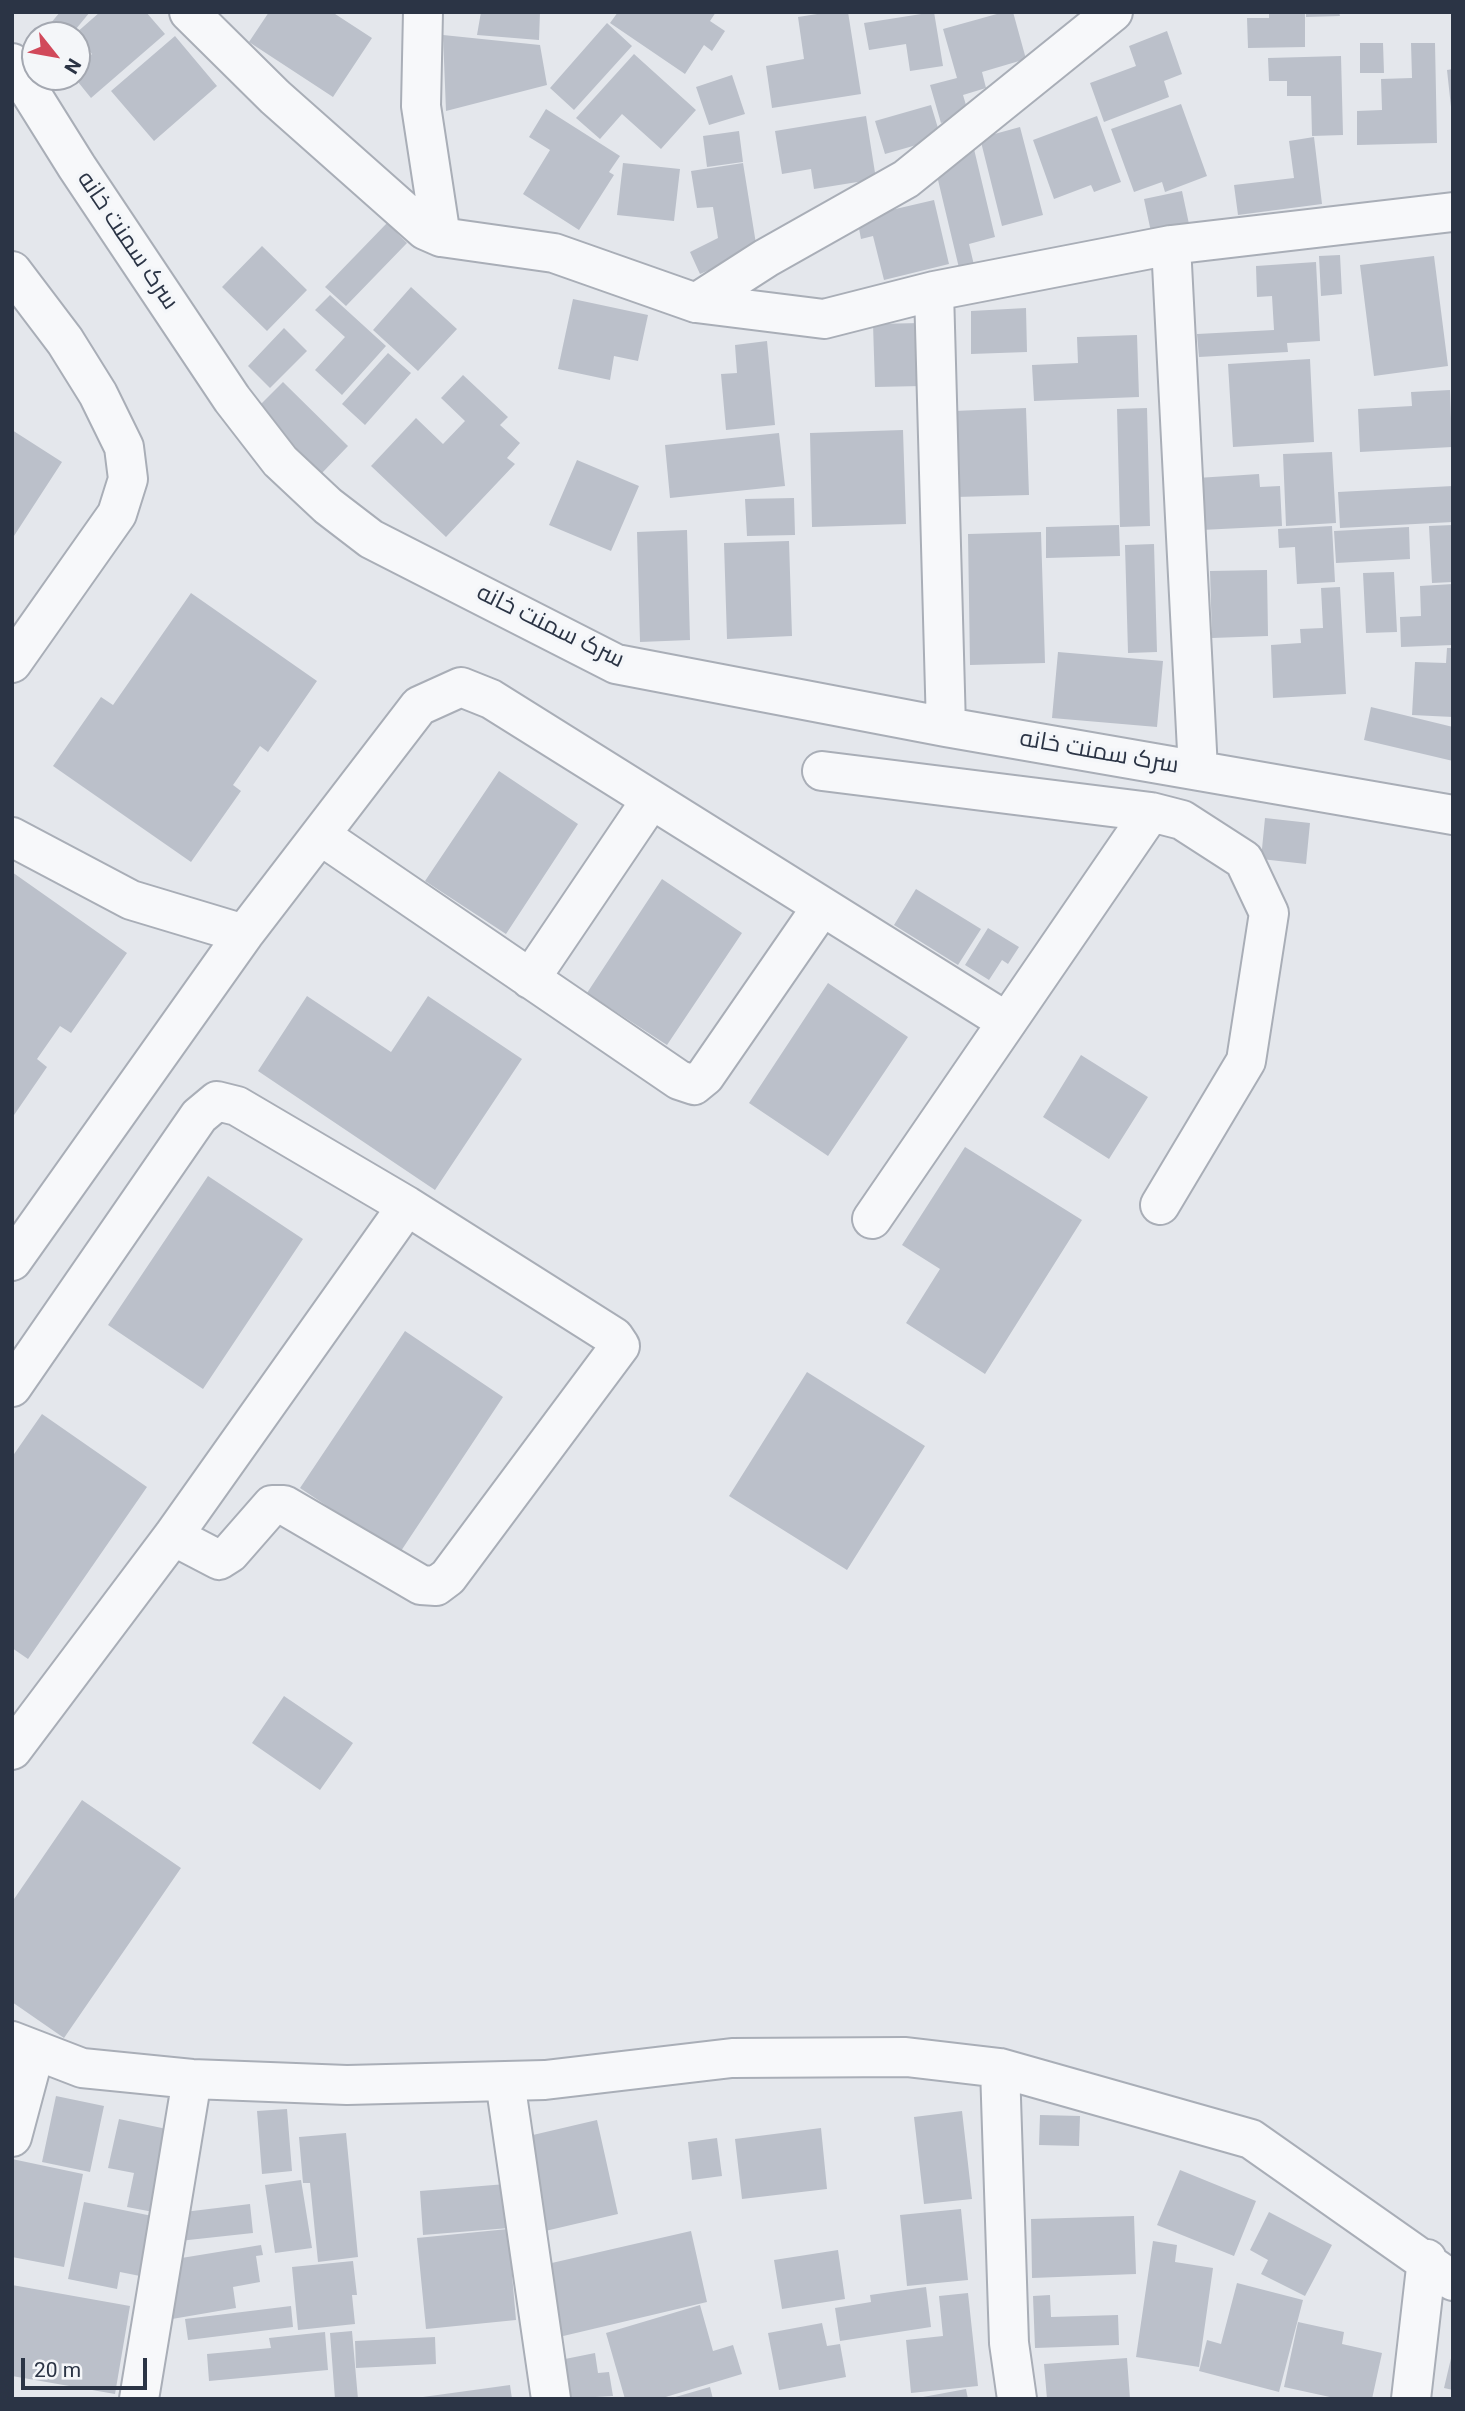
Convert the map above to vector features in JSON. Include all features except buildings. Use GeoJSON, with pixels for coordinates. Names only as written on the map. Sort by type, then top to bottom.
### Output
{"type":"FeatureCollection","features":[{"type":"Feature","properties":{"kind":"street"},"geometry":{"type":"LineString","coordinates":[[189,12],[275,97],[425,230],[441,236],[554,253],[696,303],[824,319],[934,291],[1171,245],[1453,212]]}},
{"type":"Feature","properties":{"kind":"street"},"geometry":{"type":"LineString","coordinates":[[423,12],[421,106],[441,236]]}},
{"type":"Feature","properties":{"kind":"street"},"geometry":{"type":"LineString","coordinates":[[696,303],[766,258],[906,179],[1113,12]]}},
{"type":"Feature","properties":{"kind":"street","name":"سرک سمنت خانه"},"geometry":{"type":"LineString","coordinates":[[12,63],[232,399],[280,461],[328,506],[371,539],[616,664],[946,727],[1453,815]]}},
{"type":"Feature","properties":{"kind":"street"},"geometry":{"type":"LineString","coordinates":[[1171,245],[1198,770]]}},
{"type":"Feature","properties":{"kind":"street"},"geometry":{"type":"LineString","coordinates":[[12,271],[65,341],[98,394],[124,447],[128,479],[117,514],[12,663]]}},
{"type":"Feature","properties":{"kind":"street"},"geometry":{"type":"LineString","coordinates":[[934,291],[946,727]]}},
{"type":"Feature","properties":{"kind":"street"},"geometry":{"type":"LineString","coordinates":[[18,1243],[244,934],[419,706],[461,687],[491,699],[1007,1022]]}},
{"type":"Feature","properties":{"kind":"street"},"geometry":{"type":"LineString","coordinates":[[822,771],[1151,812],[1182,820],[1244,860],[1269,913],[1246,1061],[1160,1205]]}},
{"type":"Feature","properties":{"kind":"street"},"geometry":{"type":"LineString","coordinates":[[530,979],[651,800]]}},
{"type":"Feature","properties":{"kind":"street"},"geometry":{"type":"LineString","coordinates":[[872,1219],[1151,812]]}},
{"type":"Feature","properties":{"kind":"street"},"geometry":{"type":"LineString","coordinates":[[320,835],[679,1080],[694,1085],[705,1076],[821,908]]}},
{"type":"Feature","properties":{"kind":"street"},"geometry":{"type":"LineString","coordinates":[[12,837],[131,900],[244,934]]}},
{"type":"Feature","properties":{"kind":"street"},"geometry":{"type":"LineString","coordinates":[[12,1387],[199,1116],[217,1101],[237,1106],[407,1206],[614,1337],[620,1346],[448,1577],[436,1586],[421,1585],[284,1504],[272,1505],[230,1553],[219,1560],[173,1536]]}},
{"type":"Feature","properties":{"kind":"street"},"geometry":{"type":"LineString","coordinates":[[12,1750],[173,1536],[407,1206]]}},
{"type":"Feature","properties":{"kind":"street"},"geometry":{"type":"LineString","coordinates":[[12,2137],[24,2046],[82,2068],[192,2079],[347,2085],[545,2080],[732,2058],[905,2057],[1000,2068],[1251,2138],[1440,2270],[1411,2399]]}},
{"type":"Feature","properties":{"kind":"street"},"geometry":{"type":"LineString","coordinates":[[1000,2068],[1009,2343],[1017,2399]]}},
{"type":"Feature","properties":{"kind":"street"},"geometry":{"type":"LineString","coordinates":[[139,2399],[192,2079]]}},
{"type":"Feature","properties":{"kind":"street"},"geometry":{"type":"LineString","coordinates":[[505,2081],[551,2399]]}}]}
